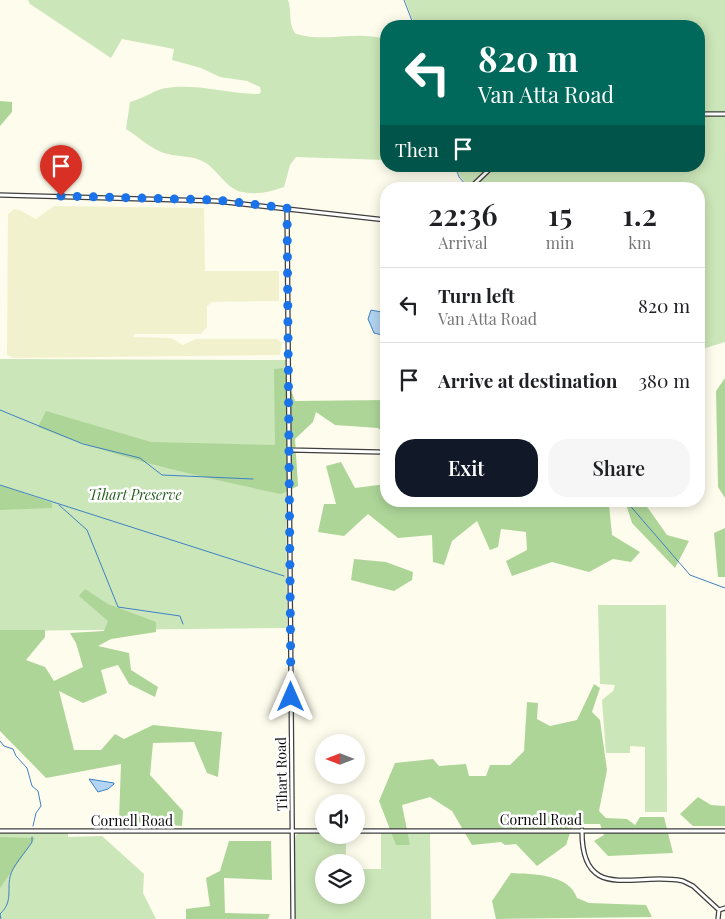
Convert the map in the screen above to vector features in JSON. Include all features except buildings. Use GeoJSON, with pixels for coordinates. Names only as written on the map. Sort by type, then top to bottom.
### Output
{"type":"FeatureCollection","features":[{"type":"Feature","properties":{"kind":"street"},"geometry":{"type":"LineString","coordinates":[[705,114],[725,114]]}},
{"type":"Feature","properties":{"kind":"street"},"geometry":{"type":"LineString","coordinates":[[476,182],[486,172]]}},
{"type":"Feature","properties":{"kind":"street"},"geometry":{"type":"LineString","coordinates":[[0,195],[216,200],[380,219]]}},
{"type":"Feature","properties":{"kind":"street","name":"Tihart Road"},"geometry":{"type":"LineString","coordinates":[[287,208],[291,450],[293,919]]}},
{"type":"Feature","properties":{"kind":"street"},"geometry":{"type":"LineString","coordinates":[[291,450],[379,452]]}},
{"type":"Feature","properties":{"kind":"street"},"geometry":{"type":"LineString","coordinates":[[582,830],[584,858],[589,868],[596,874],[610,879],[683,881],[693,886],[719,910]]}},
{"type":"Feature","properties":{"kind":"street","name":"Cornell Road"},"geometry":{"type":"LineString","coordinates":[[0,831],[315,831]]}},
{"type":"Feature","properties":{"kind":"street","name":"Cornell Road"},"geometry":{"type":"LineString","coordinates":[[365,831],[725,831]]}},
{"type":"Feature","properties":{"kind":"street"},"geometry":{"type":"LineString","coordinates":[[719,910],[725,908]]}},
{"type":"Feature","properties":{"kind":"street"},"geometry":{"type":"LineString","coordinates":[[718,919],[719,910]]}},
{"type":"Feature","properties":{"kind":"green space"},"geometry":{"type":"Polygon","coordinates":[[[28,0],[288,0],[291,23],[296,34],[319,37],[363,36],[380,38],[380,160],[296,157],[290,165],[284,187],[258,193],[237,191],[201,160],[161,152],[126,129],[130,102],[166,88],[190,87],[259,94],[261,92],[260,87],[247,81],[220,77],[201,68],[172,60],[174,49],[122,39],[111,58],[30,4],[28,0]]]}},
{"type":"Feature","properties":{"kind":"green space"},"geometry":{"type":"Polygon","coordinates":[[[405,0],[725,0],[725,342],[705,348],[705,182],[465,182],[458,172],[705,172],[705,20],[413,20],[405,0]]]}},
{"type":"Feature","properties":{"kind":"green space"},"geometry":{"type":"Polygon","coordinates":[[[0,101],[12,102],[12,112],[0,126],[0,101]]]}},
{"type":"Feature","properties":{"kind":"green space"},"geometry":{"type":"Polygon","coordinates":[[[54,206],[204,208],[205,271],[279,271],[279,301],[212,302],[207,306],[207,327],[201,334],[135,334],[133,337],[171,338],[183,345],[196,339],[277,339],[282,343],[280,355],[13,358],[7,355],[8,214],[14,209],[36,219],[54,206]]]}},
{"type":"Feature","properties":{"kind":"green space","name":"Tihart Preserve"},"geometry":{"type":"Polygon","coordinates":[[[0,359],[286,360],[287,628],[0,631],[0,359]]]}},
{"type":"Feature","properties":{"kind":"green space"},"geometry":{"type":"Polygon","coordinates":[[[283,368],[295,401],[380,400],[380,430],[378,428],[335,425],[316,412],[313,422],[295,439],[298,486],[281,494],[128,458],[38,427],[46,411],[151,442],[275,445],[274,369],[283,368]]]}},
{"type":"Feature","properties":{"kind":"green space"},"geometry":{"type":"Polygon","coordinates":[[[725,378],[725,498],[718,487],[716,391],[725,378]]]}},
{"type":"Feature","properties":{"kind":"green space"},"geometry":{"type":"Polygon","coordinates":[[[341,462],[355,488],[380,485],[380,507],[609,507],[612,535],[640,552],[631,562],[613,559],[589,572],[552,562],[512,576],[506,561],[527,550],[526,532],[501,529],[498,547],[490,550],[477,521],[452,541],[444,565],[433,562],[432,535],[398,538],[368,514],[344,536],[318,532],[324,504],[336,504],[326,466],[341,462]]]}},
{"type":"Feature","properties":{"kind":"green space"},"geometry":{"type":"Polygon","coordinates":[[[0,485],[52,503],[52,508],[0,510],[0,485]]]}},
{"type":"Feature","properties":{"kind":"green space"},"geometry":{"type":"Polygon","coordinates":[[[627,507],[647,507],[667,535],[689,541],[675,568],[632,523],[627,507]]]}},
{"type":"Feature","properties":{"kind":"green space"},"geometry":{"type":"Polygon","coordinates":[[[725,528],[725,577],[718,577],[714,533],[725,528]]]}},
{"type":"Feature","properties":{"kind":"green space"},"geometry":{"type":"Polygon","coordinates":[[[354,559],[386,562],[413,572],[412,580],[394,591],[351,580],[354,559]]]}},
{"type":"Feature","properties":{"kind":"green space"},"geometry":{"type":"Polygon","coordinates":[[[85,589],[108,604],[156,622],[156,632],[111,639],[98,646],[129,653],[131,670],[158,687],[155,697],[129,684],[118,665],[101,670],[107,693],[83,703],[59,691],[74,750],[101,750],[115,734],[124,739],[153,725],[222,732],[218,777],[207,773],[194,742],[153,743],[150,775],[183,811],[182,826],[119,821],[121,764],[46,778],[0,731],[0,630],[45,630],[45,637],[26,660],[45,667],[54,681],[83,667],[76,643],[70,633],[104,631],[108,621],[79,596],[85,589]]]}},
{"type":"Feature","properties":{"kind":"green space"},"geometry":{"type":"Polygon","coordinates":[[[598,605],[666,605],[667,812],[645,812],[645,747],[630,746],[630,753],[606,753],[602,700],[613,691],[615,685],[600,684],[598,605]]]}},
{"type":"Feature","properties":{"kind":"green space"},"geometry":{"type":"Polygon","coordinates":[[[594,684],[600,688],[592,712],[600,720],[607,770],[599,811],[606,818],[627,819],[635,825],[640,817],[664,817],[673,853],[608,856],[594,841],[604,835],[600,824],[573,824],[566,845],[537,866],[516,844],[505,845],[501,842],[472,845],[452,811],[430,797],[402,805],[410,845],[396,845],[379,801],[395,763],[433,759],[439,766],[466,764],[469,776],[486,776],[490,765],[510,765],[524,751],[527,702],[538,703],[537,719],[550,726],[577,720],[594,684]]]}},
{"type":"Feature","properties":{"kind":"green space"},"geometry":{"type":"Polygon","coordinates":[[[698,797],[711,805],[725,806],[725,826],[693,826],[680,814],[698,797]]]}},
{"type":"Feature","properties":{"kind":"green space"},"geometry":{"type":"Polygon","coordinates":[[[0,833],[68,833],[68,837],[102,836],[144,874],[143,893],[156,919],[0,919],[0,833]]]}},
{"type":"Feature","properties":{"kind":"green space"},"geometry":{"type":"Polygon","coordinates":[[[300,833],[315,834],[315,844],[346,844],[346,854],[315,854],[315,904],[365,904],[365,869],[381,869],[381,833],[430,833],[431,919],[295,919],[296,835],[300,833]]]}},
{"type":"Feature","properties":{"kind":"green space"},"geometry":{"type":"Polygon","coordinates":[[[0,837],[35,838],[0,888],[0,837]]]}},
{"type":"Feature","properties":{"kind":"green space"},"geometry":{"type":"Polygon","coordinates":[[[229,841],[271,841],[272,880],[224,878],[225,913],[270,914],[268,919],[186,919],[186,909],[210,906],[206,878],[220,871],[229,841]]]}},
{"type":"Feature","properties":{"kind":"green space"},"geometry":{"type":"Polygon","coordinates":[[[511,873],[539,875],[558,880],[573,890],[577,898],[589,903],[646,905],[652,917],[496,919],[492,901],[511,873]]]}},
{"type":"Feature","properties":{"kind":"water"},"geometry":{"type":"Polygon","coordinates":[[[371,310],[380,312],[380,334],[374,333],[368,319],[371,310]]]}},
{"type":"Feature","properties":{"kind":"water"},"geometry":{"type":"Polygon","coordinates":[[[89,779],[114,784],[108,789],[98,792],[89,779]]]}},
{"type":"Feature","properties":{"kind":"waterway"},"geometry":{"type":"LineString","coordinates":[[404,0],[412,20]]}},
{"type":"Feature","properties":{"kind":"waterway"},"geometry":{"type":"LineString","coordinates":[[457,172],[463,182]]}},
{"type":"Feature","properties":{"kind":"waterway"},"geometry":{"type":"LineString","coordinates":[[0,410],[83,444],[140,458],[162,475],[253,479]]}},
{"type":"Feature","properties":{"kind":"waterway"},"geometry":{"type":"LineString","coordinates":[[0,485],[284,576]]}},
{"type":"Feature","properties":{"kind":"waterway"},"geometry":{"type":"LineString","coordinates":[[59,505],[87,530],[118,607],[180,616],[183,624]]}},
{"type":"Feature","properties":{"kind":"waterway"},"geometry":{"type":"LineString","coordinates":[[631,507],[690,575],[725,588]]}},
{"type":"Feature","properties":{"kind":"waterway"},"geometry":{"type":"LineString","coordinates":[[0,741],[4,746],[13,749],[16,756],[27,768],[32,786],[38,791],[41,806],[36,813],[33,826]]}},
{"type":"Feature","properties":{"kind":"waterway"},"geometry":{"type":"LineString","coordinates":[[1,919],[0,914],[8,901],[11,873],[32,842],[32,837]]}},
{"type":"Feature","properties":{"kind":"route"},"geometry":{"type":"LineString","coordinates":[[61,196],[216,200],[287,208],[291,450],[291,697]]}}]}
